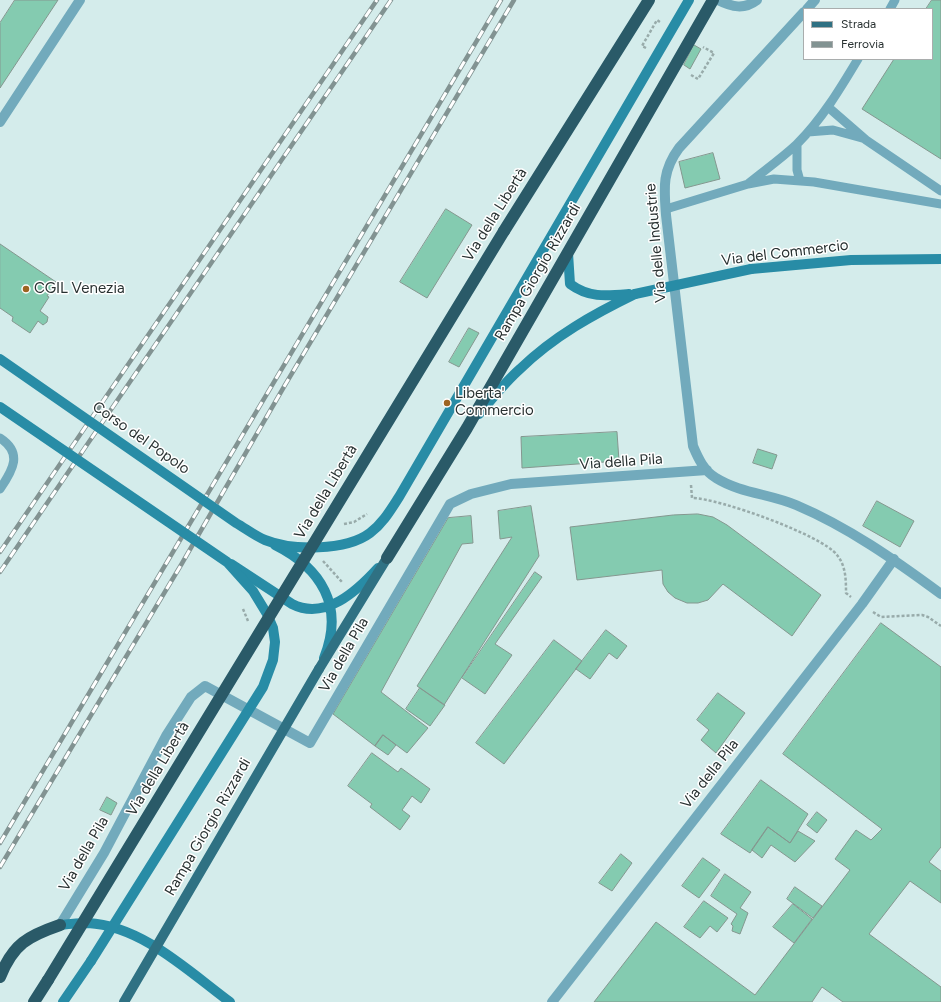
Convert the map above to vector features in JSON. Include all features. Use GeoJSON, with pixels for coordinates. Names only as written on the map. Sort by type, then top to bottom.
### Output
{"type":"FeatureCollection","features":[{"type":"Feature","properties":{"kind":"highway","name":"Via della Libertà"},"geometry":{"type":"LineString","coordinates":[[35,1002],[496,244],[648,0]]}},
{"type":"Feature","properties":{"kind":"highway","name":"Rampa Giorgio Rizzardi"},"geometry":{"type":"LineString","coordinates":[[387,558],[467,428],[714,0]]}},
{"type":"Feature","properties":{"kind":"highway"},"geometry":{"type":"LineString","coordinates":[[0,977],[6,963],[19,945],[36,933],[60,925]]}},
{"type":"Feature","properties":{"kind":"main road","name":"Rampa Giorgio Rizzardi"},"geometry":{"type":"LineString","coordinates":[[124,1002],[319,669],[387,558]]}},
{"type":"Feature","properties":{"kind":"street"},"geometry":{"type":"LineString","coordinates":[[0,122],[80,0]]}},
{"type":"Feature","properties":{"kind":"street"},"geometry":{"type":"LineString","coordinates":[[265,540],[297,546],[342,545],[362,538],[383,521],[465,387],[689,0]]}},
{"type":"Feature","properties":{"kind":"street"},"geometry":{"type":"LineString","coordinates":[[718,0],[728,5],[749,6],[757,0]]}},
{"type":"Feature","properties":{"kind":"street"},"geometry":{"type":"LineString","coordinates":[[808,8],[815,0]]}},
{"type":"Feature","properties":{"kind":"street","name":"Via delle Industrie"},"geometry":{"type":"LineString","coordinates":[[707,470],[699,460],[693,446],[664,185],[669,164],[679,148],[803,13]]}},
{"type":"Feature","properties":{"kind":"street","name":"Via del Commercio"},"geometry":{"type":"LineString","coordinates":[[568,253],[570,284],[581,292],[595,295],[635,294],[751,270],[851,260],[941,258]]}},
{"type":"Feature","properties":{"kind":"street","name":"Via del Commercio"},"geometry":{"type":"LineString","coordinates":[[467,428],[519,369],[544,348],[594,314],[635,294]]}},
{"type":"Feature","properties":{"kind":"street","name":"Corso del Popolo"},"geometry":{"type":"LineString","coordinates":[[0,359],[229,518],[265,540]]}},
{"type":"Feature","properties":{"kind":"street"},"geometry":{"type":"LineString","coordinates":[[0,407],[227,562],[253,591],[270,620],[275,642],[271,668],[253,705],[91,961],[67,1002]]}},
{"type":"Feature","properties":{"kind":"street"},"geometry":{"type":"LineString","coordinates":[[707,470],[715,477],[726,483],[794,504],[816,514],[894,559],[941,594]]}},
{"type":"Feature","properties":{"kind":"street","name":"Via della Pila"},"geometry":{"type":"LineString","coordinates":[[60,925],[104,853],[166,736],[191,696],[205,686],[310,743],[450,504],[471,494],[512,484],[707,470]]}},
{"type":"Feature","properties":{"kind":"street","name":"Rampa Giorgio Rizzardi"},"geometry":{"type":"LineString","coordinates":[[265,540],[297,557],[308,567],[323,586],[330,606],[330,631],[325,655],[319,669]]}},
{"type":"Feature","properties":{"kind":"street","name":"Rampa Giorgio Rizzardi"},"geometry":{"type":"LineString","coordinates":[[227,562],[300,608],[313,610],[330,606],[349,595],[365,582],[387,558]]}},
{"type":"Feature","properties":{"kind":"street","name":"Via della Pila"},"geometry":{"type":"LineString","coordinates":[[552,1002],[862,604],[894,559]]}},
{"type":"Feature","properties":{"kind":"street"},"geometry":{"type":"LineString","coordinates":[[60,925],[88,923],[118,929],[144,939],[230,1002]]}},
{"type":"Feature","properties":{"kind":"street"},"geometry":{"type":"LineString","coordinates":[[63,1002],[91,961]]}},
{"type":"Feature","properties":{"kind":"lane"},"geometry":{"type":"LineString","coordinates":[[748,184],[797,144],[808,132],[828,107],[857,60]]}},
{"type":"Feature","properties":{"kind":"lane"},"geometry":{"type":"LineString","coordinates":[[828,107],[866,140],[941,191]]}},
{"type":"Feature","properties":{"kind":"lane"},"geometry":{"type":"LineString","coordinates":[[808,132],[833,130],[866,140]]}},
{"type":"Feature","properties":{"kind":"lane"},"geometry":{"type":"LineString","coordinates":[[797,144],[797,170],[800,181]]}},
{"type":"Feature","properties":{"kind":"lane"},"geometry":{"type":"LineString","coordinates":[[666,208],[748,184],[774,179],[800,181],[941,204]]}},
{"type":"Feature","properties":{"kind":"lane"},"geometry":{"type":"LineString","coordinates":[[0,438],[12,448],[14,461],[9,475],[0,489]]}},
{"type":"Feature","properties":{"kind":"path"},"geometry":{"type":"LineString","coordinates":[[642,46],[657,20]]}},
{"type":"Feature","properties":{"kind":"path"},"geometry":{"type":"LineString","coordinates":[[692,75],[698,79],[714,53]]}},
{"type":"Feature","properties":{"kind":"path"},"geometry":{"type":"LineString","coordinates":[[690,484],[692,498],[706,499],[769,519],[798,531],[832,549],[838,555],[843,567],[846,593],[881,617],[922,616],[928,617],[941,626]]}},
{"type":"Feature","properties":{"kind":"path"},"geometry":{"type":"LineString","coordinates":[[338,525],[354,522],[367,514]]}},
{"type":"Feature","properties":{"kind":"building"},"geometry":{"type":"Polygon","coordinates":[[[15,0],[58,0],[0,88],[0,23],[15,0]]]}},
{"type":"Feature","properties":{"kind":"building"},"geometry":{"type":"Polygon","coordinates":[[[932,0],[941,0],[941,159],[862,109],[893,60],[933,60],[933,8],[927,8],[932,0]]]}},
{"type":"Feature","properties":{"kind":"building"},"geometry":{"type":"Polygon","coordinates":[[[694,45],[701,49],[690,69],[684,65],[694,45]]]}},
{"type":"Feature","properties":{"kind":"building"},"geometry":{"type":"Polygon","coordinates":[[[713,153],[720,179],[685,188],[679,162],[713,153]]]}},
{"type":"Feature","properties":{"kind":"building"},"geometry":{"type":"Polygon","coordinates":[[[446,209],[472,225],[427,298],[400,282],[446,209]]]}},
{"type":"Feature","properties":{"kind":"building","name":"CGIL Venezia"},"geometry":{"type":"Polygon","coordinates":[[[0,244],[56,282],[40,311],[48,317],[47,322],[43,325],[38,321],[30,333],[12,321],[13,317],[0,308],[0,244]]]}},
{"type":"Feature","properties":{"kind":"building"},"geometry":{"type":"Polygon","coordinates":[[[469,328],[479,333],[459,367],[449,362],[469,328]]]}},
{"type":"Feature","properties":{"kind":"building"},"geometry":{"type":"Polygon","coordinates":[[[617,432],[619,461],[522,468],[521,437],[617,432]]]}},
{"type":"Feature","properties":{"kind":"building"},"geometry":{"type":"Polygon","coordinates":[[[758,449],[777,455],[772,469],[753,463],[758,449]]]}},
{"type":"Feature","properties":{"kind":"building"},"geometry":{"type":"Polygon","coordinates":[[[877,501],[914,521],[900,547],[863,526],[877,501]]]}},
{"type":"Feature","properties":{"kind":"building"},"geometry":{"type":"Polygon","coordinates":[[[531,506],[539,556],[444,705],[417,686],[512,537],[500,539],[498,511],[531,506]]]}},
{"type":"Feature","properties":{"kind":"building"},"geometry":{"type":"Polygon","coordinates":[[[698,514],[713,517],[727,525],[821,595],[792,636],[723,584],[708,600],[698,603],[687,603],[675,598],[668,592],[663,584],[662,570],[577,580],[570,527],[673,515],[698,514]]]}},
{"type":"Feature","properties":{"kind":"building"},"geometry":{"type":"Polygon","coordinates":[[[471,516],[473,543],[462,544],[381,692],[428,728],[407,753],[383,735],[375,746],[333,714],[448,518],[471,516]]]}},
{"type":"Feature","properties":{"kind":"building"},"geometry":{"type":"Polygon","coordinates":[[[535,572],[542,577],[495,644],[512,655],[485,694],[462,678],[535,572]]]}},
{"type":"Feature","properties":{"kind":"building"},"geometry":{"type":"Polygon","coordinates":[[[881,623],[941,667],[941,847],[929,862],[941,871],[941,903],[910,881],[869,934],[941,987],[941,1002],[843,1002],[822,987],[812,1002],[594,1002],[656,922],[755,995],[850,870],[835,859],[856,830],[871,840],[882,829],[783,754],[881,623]]]}},
{"type":"Feature","properties":{"kind":"building"},"geometry":{"type":"Polygon","coordinates":[[[606,630],[627,646],[617,659],[609,653],[590,679],[576,669],[606,630]]]}},
{"type":"Feature","properties":{"kind":"building"},"geometry":{"type":"Polygon","coordinates":[[[554,640],[582,661],[504,764],[476,743],[554,640]]]}},
{"type":"Feature","properties":{"kind":"building"},"geometry":{"type":"Polygon","coordinates":[[[420,688],[445,705],[430,726],[406,709],[420,688]]]}},
{"type":"Feature","properties":{"kind":"building"},"geometry":{"type":"Polygon","coordinates":[[[718,693],[745,713],[716,753],[701,740],[709,730],[697,720],[718,693]]]}},
{"type":"Feature","properties":{"kind":"building"},"geometry":{"type":"Polygon","coordinates":[[[383,735],[396,745],[388,755],[375,746],[383,735]]]}},
{"type":"Feature","properties":{"kind":"building"},"geometry":{"type":"Polygon","coordinates":[[[372,753],[398,772],[401,768],[430,789],[421,803],[412,796],[402,810],[410,816],[400,830],[370,807],[372,804],[348,786],[372,753]]]}},
{"type":"Feature","properties":{"kind":"building"},"geometry":{"type":"Polygon","coordinates":[[[761,780],[808,814],[790,843],[768,827],[750,853],[721,834],[761,780]]]}},
{"type":"Feature","properties":{"kind":"building"},"geometry":{"type":"Polygon","coordinates":[[[107,797],[117,803],[111,815],[100,810],[107,797]]]}},
{"type":"Feature","properties":{"kind":"building"},"geometry":{"type":"Polygon","coordinates":[[[817,812],[827,820],[817,833],[807,825],[817,812]]]}},
{"type":"Feature","properties":{"kind":"building"},"geometry":{"type":"Polygon","coordinates":[[[768,827],[790,843],[798,831],[815,841],[795,862],[771,845],[762,858],[752,850],[768,827]]]}},
{"type":"Feature","properties":{"kind":"building"},"geometry":{"type":"Polygon","coordinates":[[[621,854],[632,863],[612,891],[599,883],[621,854]]]}},
{"type":"Feature","properties":{"kind":"building"},"geometry":{"type":"Polygon","coordinates":[[[703,858],[720,870],[699,898],[682,886],[703,858]]]}},
{"type":"Feature","properties":{"kind":"building"},"geometry":{"type":"Polygon","coordinates":[[[725,874],[751,892],[740,908],[748,913],[740,934],[732,931],[733,926],[731,924],[737,914],[711,896],[725,874]]]}},
{"type":"Feature","properties":{"kind":"building"},"geometry":{"type":"Polygon","coordinates":[[[795,887],[822,906],[813,918],[787,899],[795,887]]]}},
{"type":"Feature","properties":{"kind":"building"},"geometry":{"type":"Polygon","coordinates":[[[704,901],[728,918],[717,932],[710,926],[700,938],[684,927],[704,901]]]}},
{"type":"Feature","properties":{"kind":"building"},"geometry":{"type":"Polygon","coordinates":[[[793,904],[812,919],[794,943],[773,927],[793,904]]]}},
{"type":"Feature","properties":{"kind":"railway"},"geometry":{"type":"LineString","coordinates":[[0,552],[377,0]]}},
{"type":"Feature","properties":{"kind":"railway"},"geometry":{"type":"LineString","coordinates":[[0,572],[391,0]]}},
{"type":"Feature","properties":{"kind":"railway"},"geometry":{"type":"LineString","coordinates":[[0,843],[501,0]]}},
{"type":"Feature","properties":{"kind":"railway"},"geometry":{"type":"LineString","coordinates":[[0,867],[181,565],[285,385],[514,0]]}},
{"type":"Feature","properties":{"kind":"place","name":"CGIL Venezia"},"geometry":{"type":"Point","coordinates":[26,289]}},
{"type":"Feature","properties":{"kind":"place","name":"Liberta' Commercio"},"geometry":{"type":"Point","coordinates":[447,403]}}]}
